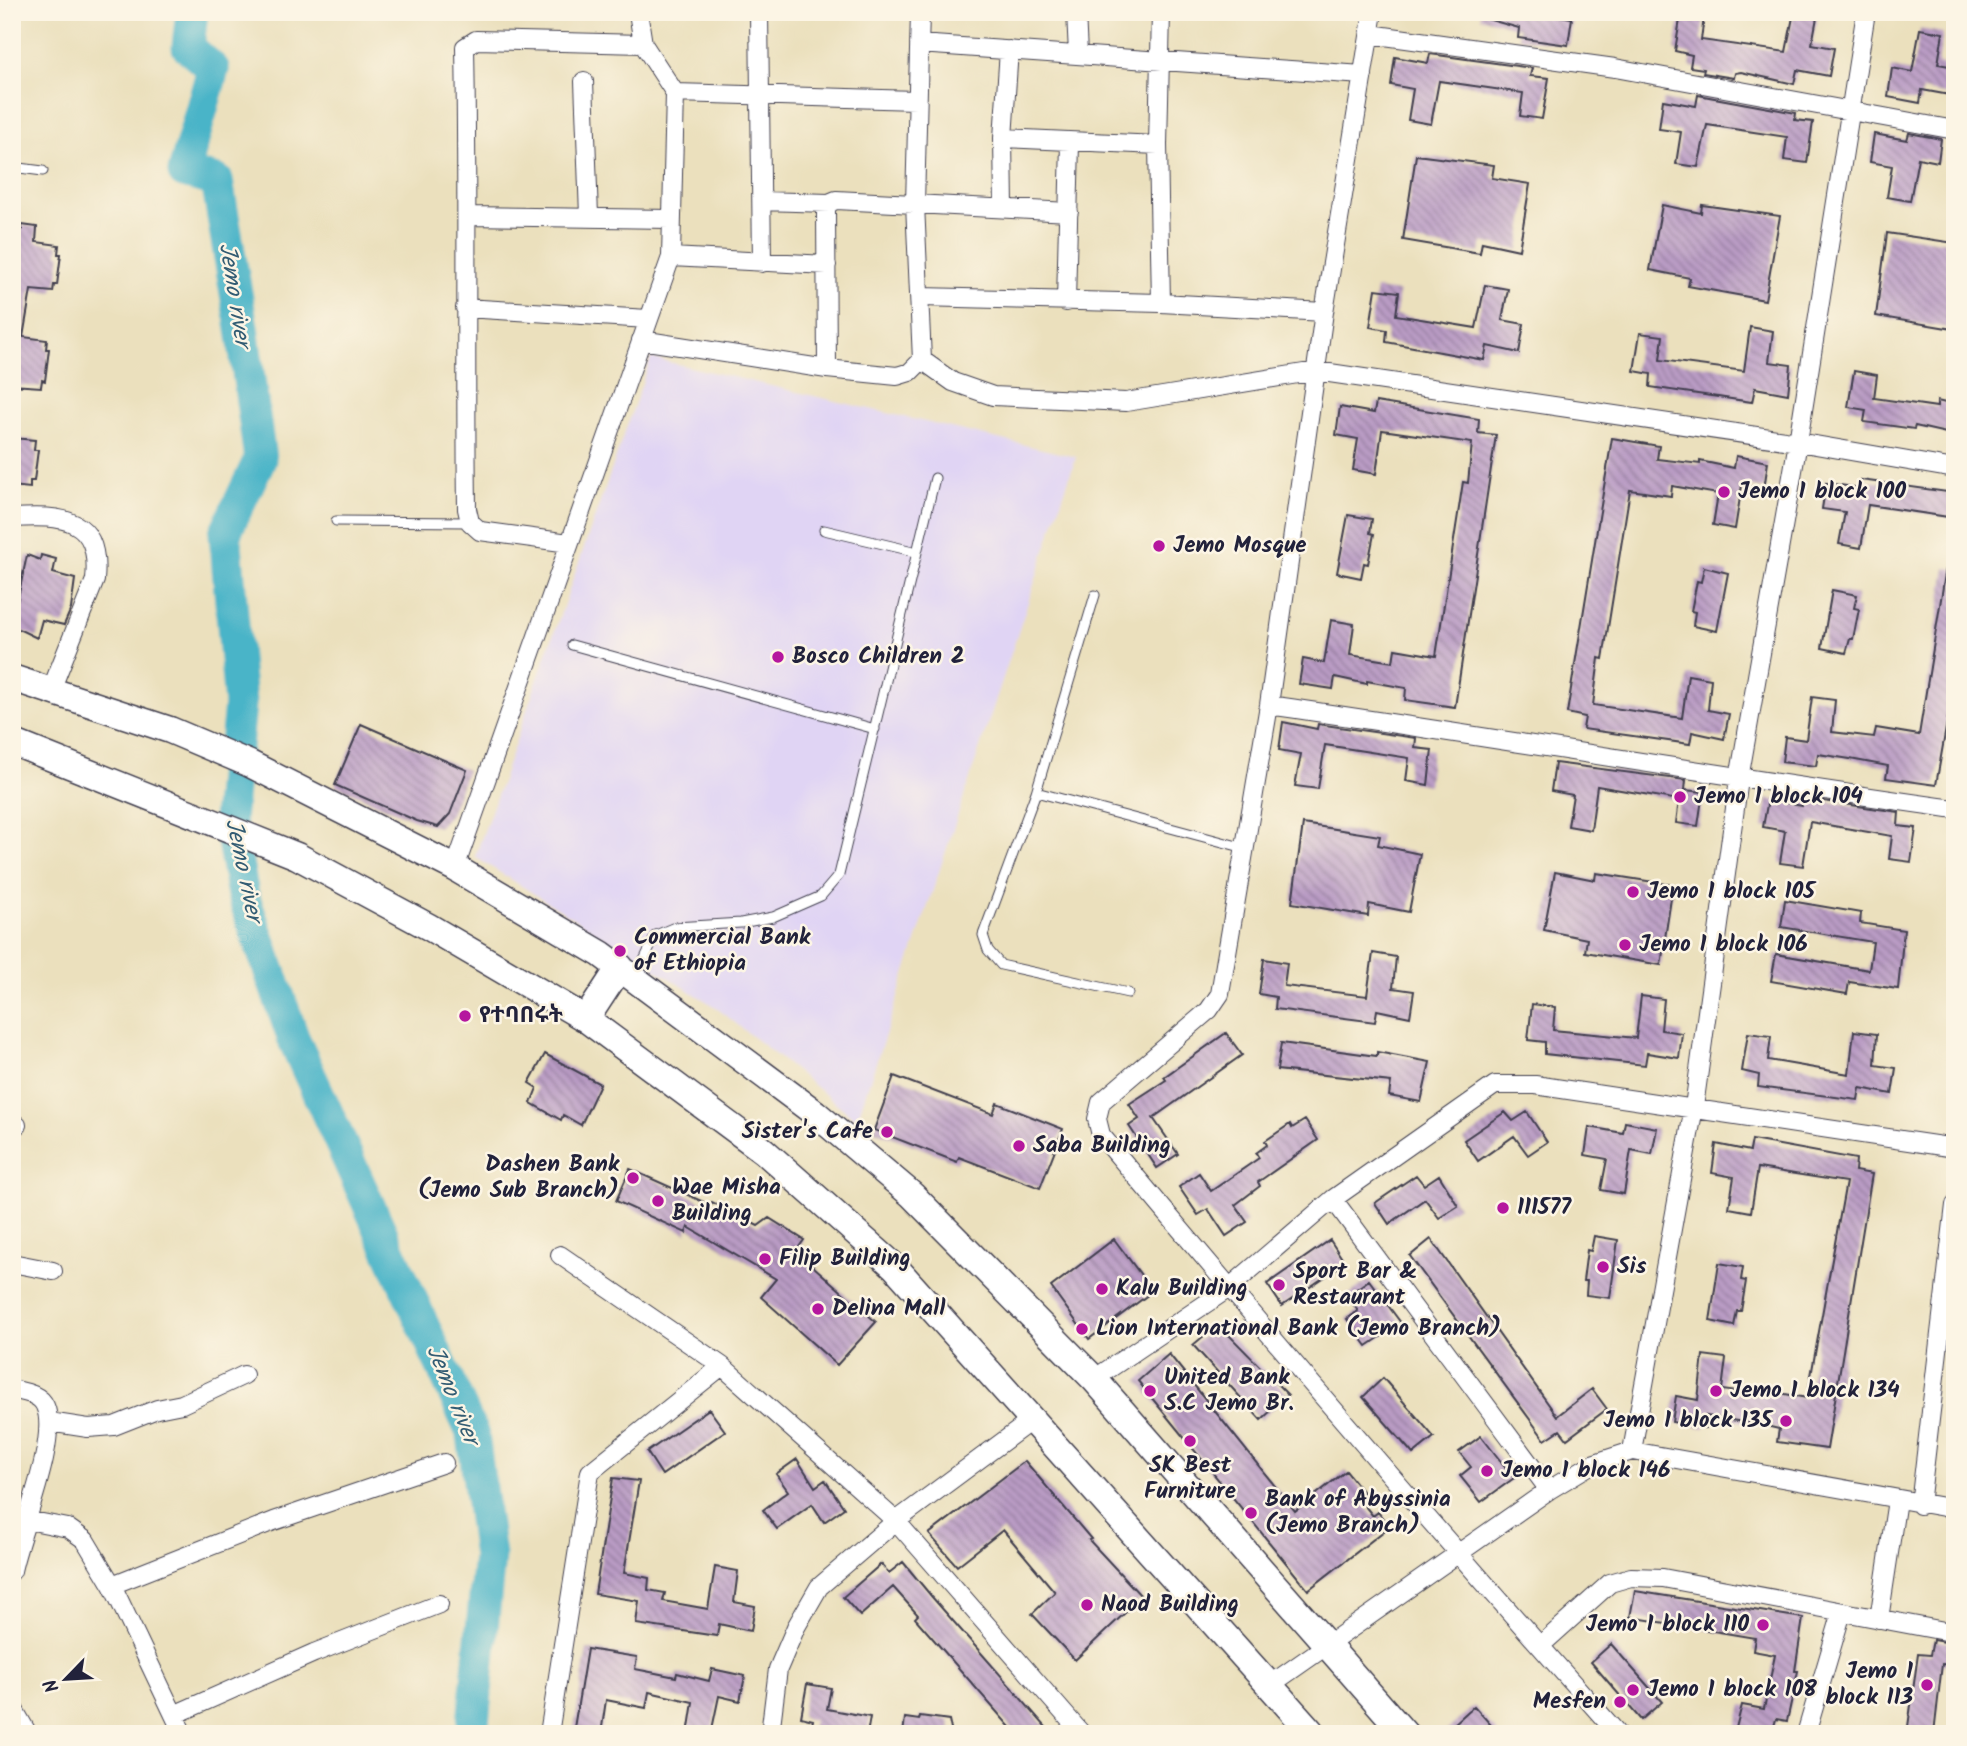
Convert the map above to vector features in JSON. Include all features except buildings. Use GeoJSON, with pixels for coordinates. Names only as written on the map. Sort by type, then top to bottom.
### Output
{"type":"FeatureCollection","features":[{"type":"Feature","properties":{"kind":"main road"},"geometry":{"type":"LineString","coordinates":[[12,678],[170,730],[250,764],[455,869],[627,973],[815,1113],[912,1195],[1094,1379],[1405,1734]]}},
{"type":"Feature","properties":{"kind":"main road"},"geometry":{"type":"LineString","coordinates":[[12,742],[297,856],[429,927],[586,1019],[764,1151],[895,1267],[1313,1734]]}},
{"type":"Feature","properties":{"kind":"main road"},"geometry":{"type":"LineString","coordinates":[[586,1019],[627,973]]}},
{"type":"Feature","properties":{"kind":"street"},"geometry":{"type":"LineString","coordinates":[[455,869],[671,257],[675,93],[643,44],[638,12]]}},
{"type":"Feature","properties":{"kind":"street"},"geometry":{"type":"LineString","coordinates":[[759,12],[762,263]]}},
{"type":"Feature","properties":{"kind":"street"},"geometry":{"type":"LineString","coordinates":[[640,340],[827,369],[898,376],[910,372],[922,360],[915,204],[920,12]]}},
{"type":"Feature","properties":{"kind":"street"},"geometry":{"type":"LineString","coordinates":[[1076,12],[1078,54]]}},
{"type":"Feature","properties":{"kind":"street"},"geometry":{"type":"LineString","coordinates":[[1161,12],[1158,145],[1161,303]]}},
{"type":"Feature","properties":{"kind":"street"},"geometry":{"type":"LineString","coordinates":[[1373,12],[1324,312],[1269,705],[1220,994],[1209,1010],[1101,1102],[1097,1119],[1101,1135],[1229,1288],[1459,1555],[1618,1734]]}},
{"type":"Feature","properties":{"kind":"street"},"geometry":{"type":"LineString","coordinates":[[1632,1451],[1694,1107],[1739,779],[1798,442],[1866,12]]}},
{"type":"Feature","properties":{"kind":"street"},"geometry":{"type":"LineString","coordinates":[[1370,34],[1615,68],[1955,130]]}},
{"type":"Feature","properties":{"kind":"street"},"geometry":{"type":"LineString","coordinates":[[569,543],[480,531],[470,522],[467,509],[465,307],[469,216],[465,47],[475,40],[643,44]]}},
{"type":"Feature","properties":{"kind":"street"},"geometry":{"type":"LineString","coordinates":[[919,44],[1363,75]]}},
{"type":"Feature","properties":{"kind":"street"},"geometry":{"type":"LineString","coordinates":[[1004,208],[1003,138],[1009,50]]}},
{"type":"Feature","properties":{"kind":"street"},"geometry":{"type":"LineString","coordinates":[[584,81],[589,216]]}},
{"type":"Feature","properties":{"kind":"street"},"geometry":{"type":"LineString","coordinates":[[675,93],[916,100]]}},
{"type":"Feature","properties":{"kind":"street"},"geometry":{"type":"LineString","coordinates":[[1003,138],[1158,145]]}},
{"type":"Feature","properties":{"kind":"street"},"geometry":{"type":"LineString","coordinates":[[1066,302],[1070,143]]}},
{"type":"Feature","properties":{"kind":"street"},"geometry":{"type":"LineString","coordinates":[[762,201],[829,203],[836,200],[1069,212]]}},
{"type":"Feature","properties":{"kind":"street"},"geometry":{"type":"LineString","coordinates":[[827,369],[825,209],[829,203]]}},
{"type":"Feature","properties":{"kind":"street"},"geometry":{"type":"LineString","coordinates":[[469,216],[670,219]]}},
{"type":"Feature","properties":{"kind":"street"},"geometry":{"type":"LineString","coordinates":[[671,257],[827,265]]}},
{"type":"Feature","properties":{"kind":"street"},"geometry":{"type":"LineString","coordinates":[[921,297],[1161,303],[1324,312]]}},
{"type":"Feature","properties":{"kind":"street"},"geometry":{"type":"LineString","coordinates":[[465,307],[649,319]]}},
{"type":"Feature","properties":{"kind":"street"},"geometry":{"type":"LineString","coordinates":[[922,360],[953,382],[993,396],[1126,402],[1316,372],[1798,442],[1955,469]]}},
{"type":"Feature","properties":{"kind":"street"},"geometry":{"type":"LineString","coordinates":[[12,518],[64,518],[77,524],[93,544],[97,564],[95,580],[51,690]]}},
{"type":"Feature","properties":{"kind":"street"},"geometry":{"type":"LineString","coordinates":[[1269,705],[1505,739],[1739,779],[1955,809]]}},
{"type":"Feature","properties":{"kind":"street"},"geometry":{"type":"LineString","coordinates":[[1094,1379],[1229,1288],[1333,1199],[1495,1085],[1535,1085],[1955,1148]]}},
{"type":"Feature","properties":{"kind":"street"},"geometry":{"type":"LineString","coordinates":[[1333,1199],[1549,1490]]}},
{"type":"Feature","properties":{"kind":"street"},"geometry":{"type":"LineString","coordinates":[[1920,1505],[1955,1205]]}},
{"type":"Feature","properties":{"kind":"street"},"geometry":{"type":"LineString","coordinates":[[560,1255],[722,1366],[897,1521],[1082,1734]]}},
{"type":"Feature","properties":{"kind":"street"},"geometry":{"type":"LineString","coordinates":[[12,1263],[53,1271]]}},
{"type":"Feature","properties":{"kind":"street"},"geometry":{"type":"LineString","coordinates":[[550,1734],[590,1472],[722,1366]]}},
{"type":"Feature","properties":{"kind":"street"},"geometry":{"type":"LineString","coordinates":[[49,1422],[88,1428],[114,1426],[157,1409],[182,1404],[244,1375]]}},
{"type":"Feature","properties":{"kind":"street"},"geometry":{"type":"LineString","coordinates":[[12,1389],[31,1393],[44,1403],[49,1422],[20,1518],[12,1571]]}},
{"type":"Feature","properties":{"kind":"street"},"geometry":{"type":"LineString","coordinates":[[770,1734],[778,1669],[796,1627],[819,1587],[897,1521],[1032,1420]]}},
{"type":"Feature","properties":{"kind":"street"},"geometry":{"type":"LineString","coordinates":[[1270,1685],[1329,1647],[1549,1490],[1592,1464],[1632,1451],[1920,1505],[1955,1509]]}},
{"type":"Feature","properties":{"kind":"street"},"geometry":{"type":"LineString","coordinates":[[112,1585],[274,1521],[444,1463]]}},
{"type":"Feature","properties":{"kind":"street"},"geometry":{"type":"LineString","coordinates":[[1879,1619],[1897,1500]]}},
{"type":"Feature","properties":{"kind":"street"},"geometry":{"type":"LineString","coordinates":[[20,1518],[68,1528],[85,1540],[112,1585],[183,1734]]}},
{"type":"Feature","properties":{"kind":"street"},"geometry":{"type":"LineString","coordinates":[[1540,1646],[1611,1583],[1631,1577],[1663,1578],[1955,1633]]}},
{"type":"Feature","properties":{"kind":"street"},"geometry":{"type":"LineString","coordinates":[[174,1715],[314,1653],[439,1604]]}},
{"type":"Feature","properties":{"kind":"street"},"geometry":{"type":"LineString","coordinates":[[1806,1734],[1842,1612]]}},
{"type":"Feature","properties":{"kind":"street"},"geometry":{"type":"LineString","coordinates":[[12,1706],[28,1734]]}},
{"type":"Feature","properties":{"kind":"lane"},"geometry":{"type":"LineString","coordinates":[[12,167],[43,171]]}},
{"type":"Feature","properties":{"kind":"lane"},"geometry":{"type":"LineString","coordinates":[[627,973],[656,935],[675,927],[741,923],[773,917],[821,896],[839,875],[935,478]]}},
{"type":"Feature","properties":{"kind":"lane"},"geometry":{"type":"LineString","coordinates":[[336,521],[470,522]]}},
{"type":"Feature","properties":{"kind":"lane"},"geometry":{"type":"LineString","coordinates":[[824,530],[917,552]]}},
{"type":"Feature","properties":{"kind":"lane"},"geometry":{"type":"LineString","coordinates":[[1095,595],[1036,792],[984,935],[988,950],[1001,965],[1128,993]]}},
{"type":"Feature","properties":{"kind":"lane"},"geometry":{"type":"LineString","coordinates":[[572,645],[875,729]]}},
{"type":"Feature","properties":{"kind":"lane"},"geometry":{"type":"LineString","coordinates":[[1036,792],[1245,848]]}},
{"type":"Feature","properties":{"kind":"shaded area","name":"Bosco Children 2"},"geometry":{"type":"Polygon","coordinates":[[[651,358],[1076,457],[857,1120],[714,1006],[475,857],[651,358]]]}},
{"type":"Feature","properties":{"kind":"waterway","name":"Jemo river"},"geometry":{"type":"LineString","coordinates":[[192,12],[188,47],[213,69],[184,172],[217,181],[242,328],[260,459],[225,533],[240,704],[229,820],[243,895],[294,1040],[473,1435],[489,1556],[472,1734]]}},
{"type":"Feature","properties":{"kind":"place","name":"Jemo 1 block 100"},"geometry":{"type":"Point","coordinates":[1724,492]}},
{"type":"Feature","properties":{"kind":"place","name":"Jemo Mosque"},"geometry":{"type":"Point","coordinates":[1159,546]}},
{"type":"Feature","properties":{"kind":"place","name":"Bosco Children 2"},"geometry":{"type":"Point","coordinates":[778,657]}},
{"type":"Feature","properties":{"kind":"place","name":"Jemo 1 block 104"},"geometry":{"type":"Point","coordinates":[1680,797]}},
{"type":"Feature","properties":{"kind":"place","name":"Jemo 1 block 105"},"geometry":{"type":"Point","coordinates":[1633,892]}},
{"type":"Feature","properties":{"kind":"place","name":"Jemo 1 block 106"},"geometry":{"type":"Point","coordinates":[1625,945]}},
{"type":"Feature","properties":{"kind":"place","name":"Commercial Bank of Ethiopia"},"geometry":{"type":"Point","coordinates":[620,951]}},
{"type":"Feature","properties":{"kind":"place","name":"የተባበሩት"},"geometry":{"type":"Point","coordinates":[465,1016]}},
{"type":"Feature","properties":{"kind":"place","name":"Sister's Cafe"},"geometry":{"type":"Point","coordinates":[887,1132]}},
{"type":"Feature","properties":{"kind":"place","name":"Saba Building"},"geometry":{"type":"Point","coordinates":[1019,1146]}},
{"type":"Feature","properties":{"kind":"place","name":"Dashen Bank (Jemo Sub Branch)"},"geometry":{"type":"Point","coordinates":[633,1178]}},
{"type":"Feature","properties":{"kind":"place","name":"Wae Misha Building"},"geometry":{"type":"Point","coordinates":[658,1201]}},
{"type":"Feature","properties":{"kind":"place","name":"111577"},"geometry":{"type":"Point","coordinates":[1503,1208]}},
{"type":"Feature","properties":{"kind":"place","name":"Filip Building"},"geometry":{"type":"Point","coordinates":[765,1259]}},
{"type":"Feature","properties":{"kind":"place","name":"Sis"},"geometry":{"type":"Point","coordinates":[1603,1267]}},
{"type":"Feature","properties":{"kind":"place","name":"Sport Bar & Restaurant"},"geometry":{"type":"Point","coordinates":[1279,1285]}},
{"type":"Feature","properties":{"kind":"place","name":"Kalu Building"},"geometry":{"type":"Point","coordinates":[1102,1289]}},
{"type":"Feature","properties":{"kind":"place","name":"Delina Mall"},"geometry":{"type":"Point","coordinates":[818,1309]}},
{"type":"Feature","properties":{"kind":"place","name":"Lion International Bank (Jemo Branch)"},"geometry":{"type":"Point","coordinates":[1082,1329]}},
{"type":"Feature","properties":{"kind":"place","name":"United Bank S.C Jemo Br."},"geometry":{"type":"Point","coordinates":[1150,1391]}},
{"type":"Feature","properties":{"kind":"place","name":"Jemo 1 block 134"},"geometry":{"type":"Point","coordinates":[1716,1391]}},
{"type":"Feature","properties":{"kind":"place","name":"Jemo 1 block 135"},"geometry":{"type":"Point","coordinates":[1786,1421]}},
{"type":"Feature","properties":{"kind":"place","name":"SK Best Furniture"},"geometry":{"type":"Point","coordinates":[1190,1441]}},
{"type":"Feature","properties":{"kind":"place","name":"Jemo 1 block 146"},"geometry":{"type":"Point","coordinates":[1487,1471]}},
{"type":"Feature","properties":{"kind":"place","name":"Bank of Abyssinia (Jemo Branch)"},"geometry":{"type":"Point","coordinates":[1251,1513]}},
{"type":"Feature","properties":{"kind":"place","name":"Naod Building"},"geometry":{"type":"Point","coordinates":[1087,1605]}},
{"type":"Feature","properties":{"kind":"place","name":"Jemo 1 block 110"},"geometry":{"type":"Point","coordinates":[1763,1625]}},
{"type":"Feature","properties":{"kind":"place","name":"Jemo 1 block 113"},"geometry":{"type":"Point","coordinates":[1927,1685]}},
{"type":"Feature","properties":{"kind":"place","name":"Jemo 1 block 108"},"geometry":{"type":"Point","coordinates":[1633,1690]}},
{"type":"Feature","properties":{"kind":"place","name":"Mesfen"},"geometry":{"type":"Point","coordinates":[1620,1702]}}]}
